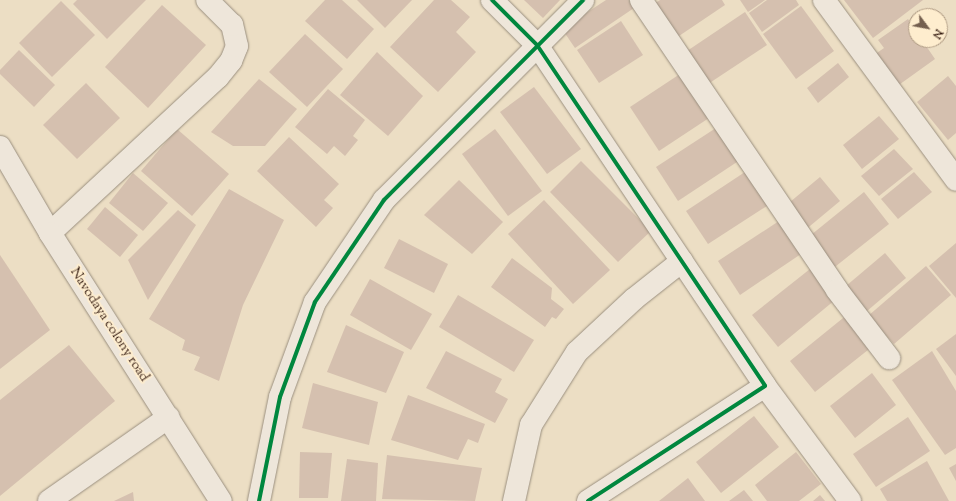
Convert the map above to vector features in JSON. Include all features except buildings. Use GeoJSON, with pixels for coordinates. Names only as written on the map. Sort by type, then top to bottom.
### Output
{"type":"FeatureCollection","features":[{"type":"Feature","properties":{"kind":"street"},"geometry":{"type":"LineString","coordinates":[[50,233],[218,77],[231,61],[237,46],[232,25],[207,0]]}},
{"type":"Feature","properties":{"kind":"street"},"geometry":{"type":"LineString","coordinates":[[492,0],[537,45],[765,386],[850,501]]}},
{"type":"Feature","properties":{"kind":"street"},"geometry":{"type":"LineString","coordinates":[[259,501],[280,397],[316,302],[384,200],[583,0]]}},
{"type":"Feature","properties":{"kind":"street"},"geometry":{"type":"LineString","coordinates":[[641,0],[837,290],[889,358]]}},
{"type":"Feature","properties":{"kind":"street"},"geometry":{"type":"LineString","coordinates":[[824,0],[954,172]]}},
{"type":"Feature","properties":{"kind":"street","name":"Navodaya colony road"},"geometry":{"type":"LineString","coordinates":[[0,147],[50,233],[221,501]]}},
{"type":"Feature","properties":{"kind":"street"},"geometry":{"type":"LineString","coordinates":[[514,501],[532,425],[577,352],[634,299],[682,261]]}},
{"type":"Feature","properties":{"kind":"street"},"geometry":{"type":"LineString","coordinates":[[588,501],[765,386]]}},
{"type":"Feature","properties":{"kind":"street"},"geometry":{"type":"LineString","coordinates":[[49,501],[169,418]]}},
{"type":"Feature","properties":{"kind":"cycle path"},"geometry":{"type":"LineString","coordinates":[[492,0],[537,45],[765,386],[588,501]]}},
{"type":"Feature","properties":{"kind":"cycle path"},"geometry":{"type":"LineString","coordinates":[[259,501],[280,397],[315,302],[384,200],[583,0]]}}]}
